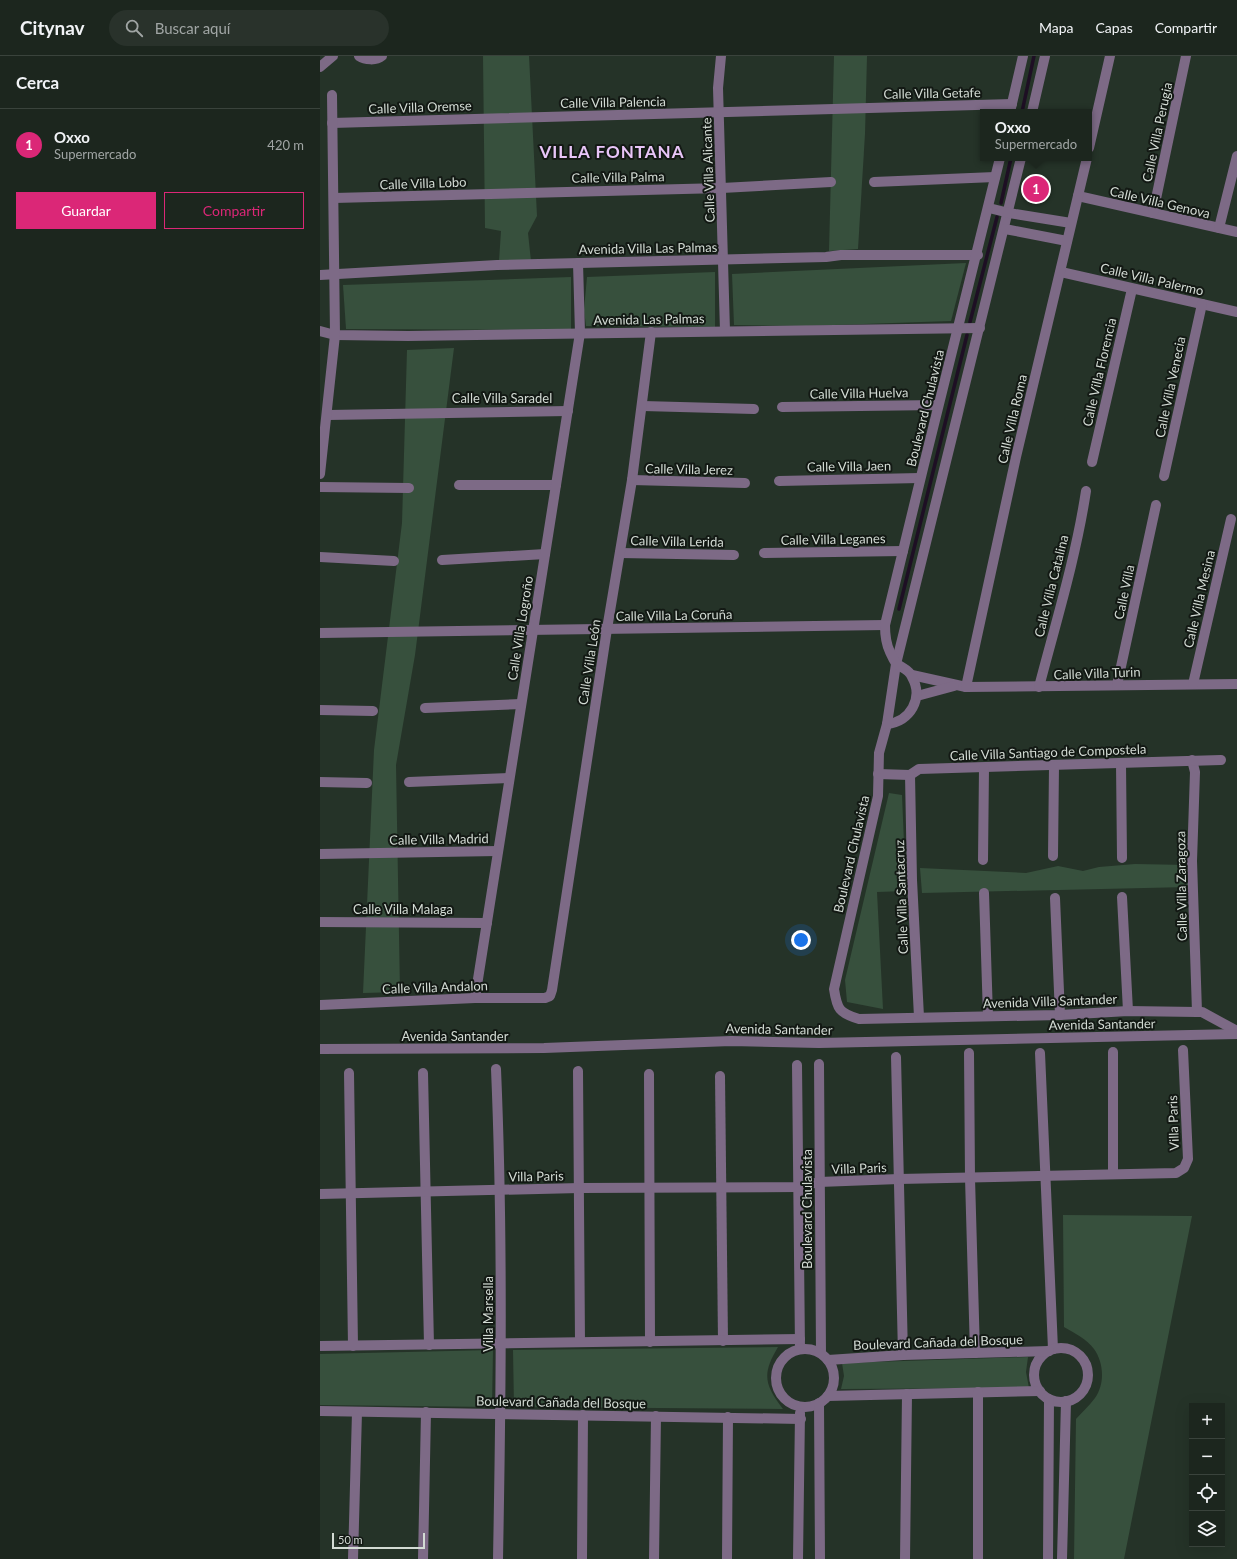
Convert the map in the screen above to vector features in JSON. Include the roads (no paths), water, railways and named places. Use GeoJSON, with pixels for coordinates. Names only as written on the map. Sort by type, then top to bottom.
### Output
{"type":"FeatureCollection","features":[{"type":"Feature","properties":{"kind":"street"},"geometry":{"type":"LineString","coordinates":[[320,67],[333,56]]}},
{"type":"Feature","properties":{"kind":"street"},"geometry":{"type":"LineString","coordinates":[[359,56],[363,59],[374,59],[382,56]]}},
{"type":"Feature","properties":{"kind":"street","name":"Calle Villa Alicante"},"geometry":{"type":"LineString","coordinates":[[721,56],[718,88],[725,331]]}},
{"type":"Feature","properties":{"kind":"street"},"geometry":{"type":"LineString","coordinates":[[1011,108],[1023,56]]}},
{"type":"Feature","properties":{"kind":"street"},"geometry":{"type":"LineString","coordinates":[[1033,109],[1045,56]]}},
{"type":"Feature","properties":{"kind":"street"},"geometry":{"type":"LineString","coordinates":[[1092,135],[1110,56]]}},
{"type":"Feature","properties":{"kind":"street","name":"Calle Villa Perugia"},"geometry":{"type":"LineString","coordinates":[[1153,213],[1186,56]]}},
{"type":"Feature","properties":{"kind":"street"},"geometry":{"type":"LineString","coordinates":[[320,474],[328,415],[336,335],[332,95]]}},
{"type":"Feature","properties":{"kind":"street","name":"Calle Villa Getafe"},"geometry":{"type":"LineString","coordinates":[[719,112],[852,108],[1011,108]]}},
{"type":"Feature","properties":{"kind":"street","name":"Calle Villa Palencia"},"geometry":{"type":"LineString","coordinates":[[509,117],[719,112]]}},
{"type":"Feature","properties":{"kind":"street","name":"Calle Villa Oremse"},"geometry":{"type":"LineString","coordinates":[[332,123],[509,117]]}},
{"type":"Feature","properties":{"kind":"street"},"geometry":{"type":"LineString","coordinates":[[1219,228],[1237,156]]}},
{"type":"Feature","properties":{"kind":"street","name":"Boulevard Chulavista"},"geometry":{"type":"LineString","coordinates":[[896,664],[889,651],[884,625],[938,405],[978,254],[999,161]]}},
{"type":"Feature","properties":{"kind":"street","name":"Boulevard Chulavista"},"geometry":{"type":"LineString","coordinates":[[834,989],[878,796],[879,754],[887,724],[896,664],[1009,213],[1020,161]]}},
{"type":"Feature","properties":{"kind":"street","name":"Calle Villa Roma"},"geometry":{"type":"LineString","coordinates":[[961,687],[1086,161]]}},
{"type":"Feature","properties":{"kind":"street"},"geometry":{"type":"LineString","coordinates":[[874,182],[995,177]]}},
{"type":"Feature","properties":{"kind":"street","name":"Calle Villa Palma"},"geometry":{"type":"LineString","coordinates":[[514,193],[722,188],[831,182]]}},
{"type":"Feature","properties":{"kind":"street","name":"Calle Villa Lobo"},"geometry":{"type":"LineString","coordinates":[[334,198],[514,193]]}},
{"type":"Feature","properties":{"kind":"street","name":"Calle Villa Genova"},"geometry":{"type":"LineString","coordinates":[[1078,196],[1237,232]]}},
{"type":"Feature","properties":{"kind":"street"},"geometry":{"type":"LineString","coordinates":[[988,208],[1071,223]]}},
{"type":"Feature","properties":{"kind":"street"},"geometry":{"type":"LineString","coordinates":[[1005,229],[1067,241]]}},
{"type":"Feature","properties":{"kind":"street","name":"Avenida Villa Las Palmas"},"geometry":{"type":"LineString","coordinates":[[320,275],[497,265],[826,257],[841,255],[978,254]]}},
{"type":"Feature","properties":{"kind":"street","name":"Calle Villa Logroño"},"geometry":{"type":"LineString","coordinates":[[475,998],[580,333],[578,263]]}},
{"type":"Feature","properties":{"kind":"street","name":"Calle Villa Palermo"},"geometry":{"type":"LineString","coordinates":[[1061,272],[1237,312]]}},
{"type":"Feature","properties":{"kind":"street","name":"Calle Villa Florencia"},"geometry":{"type":"LineString","coordinates":[[1092,462],[1132,289]]}},
{"type":"Feature","properties":{"kind":"street","name":"Calle Villa Venecia"},"geometry":{"type":"LineString","coordinates":[[1164,476],[1202,304]]}},
{"type":"Feature","properties":{"kind":"street","name":"Avenida Las Palmas"},"geometry":{"type":"LineString","coordinates":[[320,331],[336,335],[408,336],[980,328]]}},
{"type":"Feature","properties":{"kind":"street","name":"Calle Villa León"},"geometry":{"type":"LineString","coordinates":[[550,996],[607,629],[632,480],[643,406],[651,332]]}},
{"type":"Feature","properties":{"kind":"street","name":"Calle Villa Huelva"},"geometry":{"type":"LineString","coordinates":[[782,406],[938,405]]}},
{"type":"Feature","properties":{"kind":"street"},"geometry":{"type":"LineString","coordinates":[[643,406],[754,409]]}},
{"type":"Feature","properties":{"kind":"street","name":"Calle Villa Saradel"},"geometry":{"type":"LineString","coordinates":[[328,415],[568,411]]}},
{"type":"Feature","properties":{"kind":"street","name":"Calle Villa Jaen"},"geometry":{"type":"LineString","coordinates":[[779,481],[920,478]]}},
{"type":"Feature","properties":{"kind":"street","name":"Calle Villa Jerez"},"geometry":{"type":"LineString","coordinates":[[632,480],[745,483]]}},
{"type":"Feature","properties":{"kind":"street"},"geometry":{"type":"LineString","coordinates":[[459,486],[556,485]]}},
{"type":"Feature","properties":{"kind":"street"},"geometry":{"type":"LineString","coordinates":[[320,487],[409,488]]}},
{"type":"Feature","properties":{"kind":"street","name":"Calle Villa Catalina"},"geometry":{"type":"LineString","coordinates":[[1039,687],[1070,572],[1082,519],[1086,491]]}},
{"type":"Feature","properties":{"kind":"street","name":"Calle Villa"},"geometry":{"type":"LineString","coordinates":[[1117,685],[1156,505]]}},
{"type":"Feature","properties":{"kind":"street","name":"Calle Villa Mesina"},"geometry":{"type":"LineString","coordinates":[[1193,684],[1231,519]]}},
{"type":"Feature","properties":{"kind":"street","name":"Calle Villa Leganes"},"geometry":{"type":"LineString","coordinates":[[764,553],[902,551]]}},
{"type":"Feature","properties":{"kind":"street","name":"Calle Villa Lerida"},"geometry":{"type":"LineString","coordinates":[[620,553],[734,555]]}},
{"type":"Feature","properties":{"kind":"street"},"geometry":{"type":"LineString","coordinates":[[442,560],[545,554]]}},
{"type":"Feature","properties":{"kind":"street"},"geometry":{"type":"LineString","coordinates":[[320,557],[394,561]]}},
{"type":"Feature","properties":{"kind":"street","name":"Calle Villa La Coruña"},"geometry":{"type":"LineString","coordinates":[[320,633],[884,625]]}},
{"type":"Feature","properties":{"kind":"street"},"geometry":{"type":"LineString","coordinates":[[887,724],[896,723],[905,718],[913,709],[917,696],[916,685],[912,675],[904,667],[896,664]]}},
{"type":"Feature","properties":{"kind":"street","name":"Calle Villa Turin"},"geometry":{"type":"LineString","coordinates":[[912,675],[961,687]]}},
{"type":"Feature","properties":{"kind":"street","name":"Calle Villa Turin"},"geometry":{"type":"LineString","coordinates":[[917,696],[961,687],[1237,684]]}},
{"type":"Feature","properties":{"kind":"street"},"geometry":{"type":"LineString","coordinates":[[425,708],[521,704]]}},
{"type":"Feature","properties":{"kind":"street"},"geometry":{"type":"LineString","coordinates":[[320,710],[373,711]]}},
{"type":"Feature","properties":{"kind":"street","name":"Calle Villa Zaragoza"},"geometry":{"type":"LineString","coordinates":[[1192,760],[1195,772],[1192,861],[1196,1012]]}},
{"type":"Feature","properties":{"kind":"street","name":"Calle Villa Santiago de Compostela"},"geometry":{"type":"LineString","coordinates":[[878,774],[910,775],[919,769],[1221,760]]}},
{"type":"Feature","properties":{"kind":"street"},"geometry":{"type":"LineString","coordinates":[[1121,764],[1122,858]]}},
{"type":"Feature","properties":{"kind":"street"},"geometry":{"type":"LineString","coordinates":[[1053,856],[1054,766]]}},
{"type":"Feature","properties":{"kind":"street"},"geometry":{"type":"LineString","coordinates":[[983,860],[984,768]]}},
{"type":"Feature","properties":{"kind":"street","name":"Calle Villa Santacruz"},"geometry":{"type":"LineString","coordinates":[[910,775],[912,880],[919,1017]]}},
{"type":"Feature","properties":{"kind":"street"},"geometry":{"type":"LineString","coordinates":[[409,782],[509,778]]}},
{"type":"Feature","properties":{"kind":"street"},"geometry":{"type":"LineString","coordinates":[[320,782],[367,783]]}},
{"type":"Feature","properties":{"kind":"street","name":"Calle Villa Madrid"},"geometry":{"type":"LineString","coordinates":[[320,854],[498,851]]}},
{"type":"Feature","properties":{"kind":"street"},"geometry":{"type":"LineString","coordinates":[[984,893],[988,1016]]}},
{"type":"Feature","properties":{"kind":"street"},"geometry":{"type":"LineString","coordinates":[[1122,897],[1128,1011]]}},
{"type":"Feature","properties":{"kind":"street"},"geometry":{"type":"LineString","coordinates":[[1055,898],[1060,1015]]}},
{"type":"Feature","properties":{"kind":"street","name":"Calle Villa Malaga"},"geometry":{"type":"LineString","coordinates":[[320,922],[487,923]]}},
{"type":"Feature","properties":{"kind":"street","name":"Avenida Santander"},"geometry":{"type":"LineString","coordinates":[[834,989],[837,1007],[845,1015],[858,1019]]}},
{"type":"Feature","properties":{"kind":"street","name":"Calle Villa Andalon"},"geometry":{"type":"LineString","coordinates":[[320,1005],[475,998],[545,998],[550,996]]}},
{"type":"Feature","properties":{"kind":"street","name":"Avenida Villa Santander"},"geometry":{"type":"LineString","coordinates":[[858,1019],[1060,1015],[1128,1011],[1202,1012],[1237,1031]]}},
{"type":"Feature","properties":{"kind":"street","name":"Avenida Santander"},"geometry":{"type":"LineString","coordinates":[[320,1049],[544,1048],[731,1041],[819,1044],[1237,1034]]}},
{"type":"Feature","properties":{"kind":"street","name":"Villa Paris"},"geometry":{"type":"LineString","coordinates":[[320,1194],[424,1193],[580,1188],[799,1187],[819,1182],[899,1179],[1176,1173],[1184,1168],[1188,1159],[1183,1050]]}},
{"type":"Feature","properties":{"kind":"street"},"geometry":{"type":"LineString","coordinates":[[1113,1052],[1113,1174]]}},
{"type":"Feature","properties":{"kind":"street"},"geometry":{"type":"LineString","coordinates":[[969,1053],[970,1178],[975,1353]]}},
{"type":"Feature","properties":{"kind":"street"},"geometry":{"type":"LineString","coordinates":[[1040,1053],[1051,1350],[1042,1357],[1037,1364],[1034,1374],[1040,1391],[1049,1398],[1058,1401],[1066,1401],[1062,1559]]}},
{"type":"Feature","properties":{"kind":"street"},"geometry":{"type":"LineString","coordinates":[[896,1057],[903,1355]]}},
{"type":"Feature","properties":{"kind":"street","name":"Boulevard Chulavista"},"geometry":{"type":"LineString","coordinates":[[797,1064],[800,1344]]}},
{"type":"Feature","properties":{"kind":"street","name":"Boulevard Chulavista"},"geometry":{"type":"LineString","coordinates":[[819,1064],[819,1182],[825,1356],[833,1368],[834,1378],[828,1396]]}},
{"type":"Feature","properties":{"kind":"street","name":"Villa Marsella"},"geometry":{"type":"LineString","coordinates":[[496,1069],[501,1190],[502,1344],[498,1559]]}},
{"type":"Feature","properties":{"kind":"street"},"geometry":{"type":"LineString","coordinates":[[578,1071],[580,1342]]}},
{"type":"Feature","properties":{"kind":"street"},"geometry":{"type":"LineString","coordinates":[[349,1073],[353,1346]]}},
{"type":"Feature","properties":{"kind":"street"},"geometry":{"type":"LineString","coordinates":[[423,1073],[424,1193],[429,1345]]}},
{"type":"Feature","properties":{"kind":"street"},"geometry":{"type":"LineString","coordinates":[[649,1074],[650,1342]]}},
{"type":"Feature","properties":{"kind":"street"},"geometry":{"type":"LineString","coordinates":[[720,1076],[723,1341]]}},
{"type":"Feature","properties":{"kind":"street"},"geometry":{"type":"LineString","coordinates":[[320,1346],[723,1341],[800,1344],[825,1356]]}},
{"type":"Feature","properties":{"kind":"street"},"geometry":{"type":"LineString","coordinates":[[800,1344],[782,1359],[776,1378],[778,1388],[783,1397],[790,1403],[800,1406],[810,1406],[819,1403],[828,1396],[1040,1391]]}},
{"type":"Feature","properties":{"kind":"street","name":"Boulevard Cañada del Bosque"},"geometry":{"type":"LineString","coordinates":[[825,1356],[975,1353],[1051,1350],[1062,1348],[1074,1351],[1084,1360],[1087,1368],[1087,1381],[1081,1392],[1074,1398],[1066,1401]]}},
{"type":"Feature","properties":{"kind":"street"},"geometry":{"type":"LineString","coordinates":[[978,1392],[978,1559]]}},
{"type":"Feature","properties":{"kind":"street"},"geometry":{"type":"LineString","coordinates":[[905,1559],[907,1394]]}},
{"type":"Feature","properties":{"kind":"street"},"geometry":{"type":"LineString","coordinates":[[1048,1559],[1049,1398]]}},
{"type":"Feature","properties":{"kind":"street"},"geometry":{"type":"LineString","coordinates":[[819,1403],[820,1559]]}},
{"type":"Feature","properties":{"kind":"street"},"geometry":{"type":"LineString","coordinates":[[798,1559],[800,1406]]}},
{"type":"Feature","properties":{"kind":"street","name":"Boulevard Cañada del Bosque"},"geometry":{"type":"LineString","coordinates":[[320,1411],[801,1419]]}},
{"type":"Feature","properties":{"kind":"street"},"geometry":{"type":"LineString","coordinates":[[353,1559],[357,1412]]}},
{"type":"Feature","properties":{"kind":"street"},"geometry":{"type":"LineString","coordinates":[[423,1559],[426,1412]]}},
{"type":"Feature","properties":{"kind":"street"},"geometry":{"type":"LineString","coordinates":[[582,1559],[583,1415]]}},
{"type":"Feature","properties":{"kind":"street"},"geometry":{"type":"LineString","coordinates":[[654,1559],[656,1416]]}},
{"type":"Feature","properties":{"kind":"street"},"geometry":{"type":"LineString","coordinates":[[726,1559],[728,1418]]}},
{"type":"Feature","properties":{"kind":"waterway"},"geometry":{"type":"LineString","coordinates":[[1023,109],[1034,56]]}},
{"type":"Feature","properties":{"kind":"waterway"},"geometry":{"type":"LineString","coordinates":[[1001,203],[1010,161]]}},
{"type":"Feature","properties":{"kind":"waterway"},"geometry":{"type":"LineString","coordinates":[[970,322],[997,217]]}},
{"type":"Feature","properties":{"kind":"waterway"},"geometry":{"type":"LineString","coordinates":[[899,609],[967,335]]}},
{"type":"Feature","properties":{"kind":"place","name":"Oxxo"},"geometry":{"type":"Point","coordinates":[1036,189]}},
{"type":"Feature","properties":{"kind":"district","name":"VILLA FONTANA"},"geometry":{"type":"Point","coordinates":[612,151]}}]}
